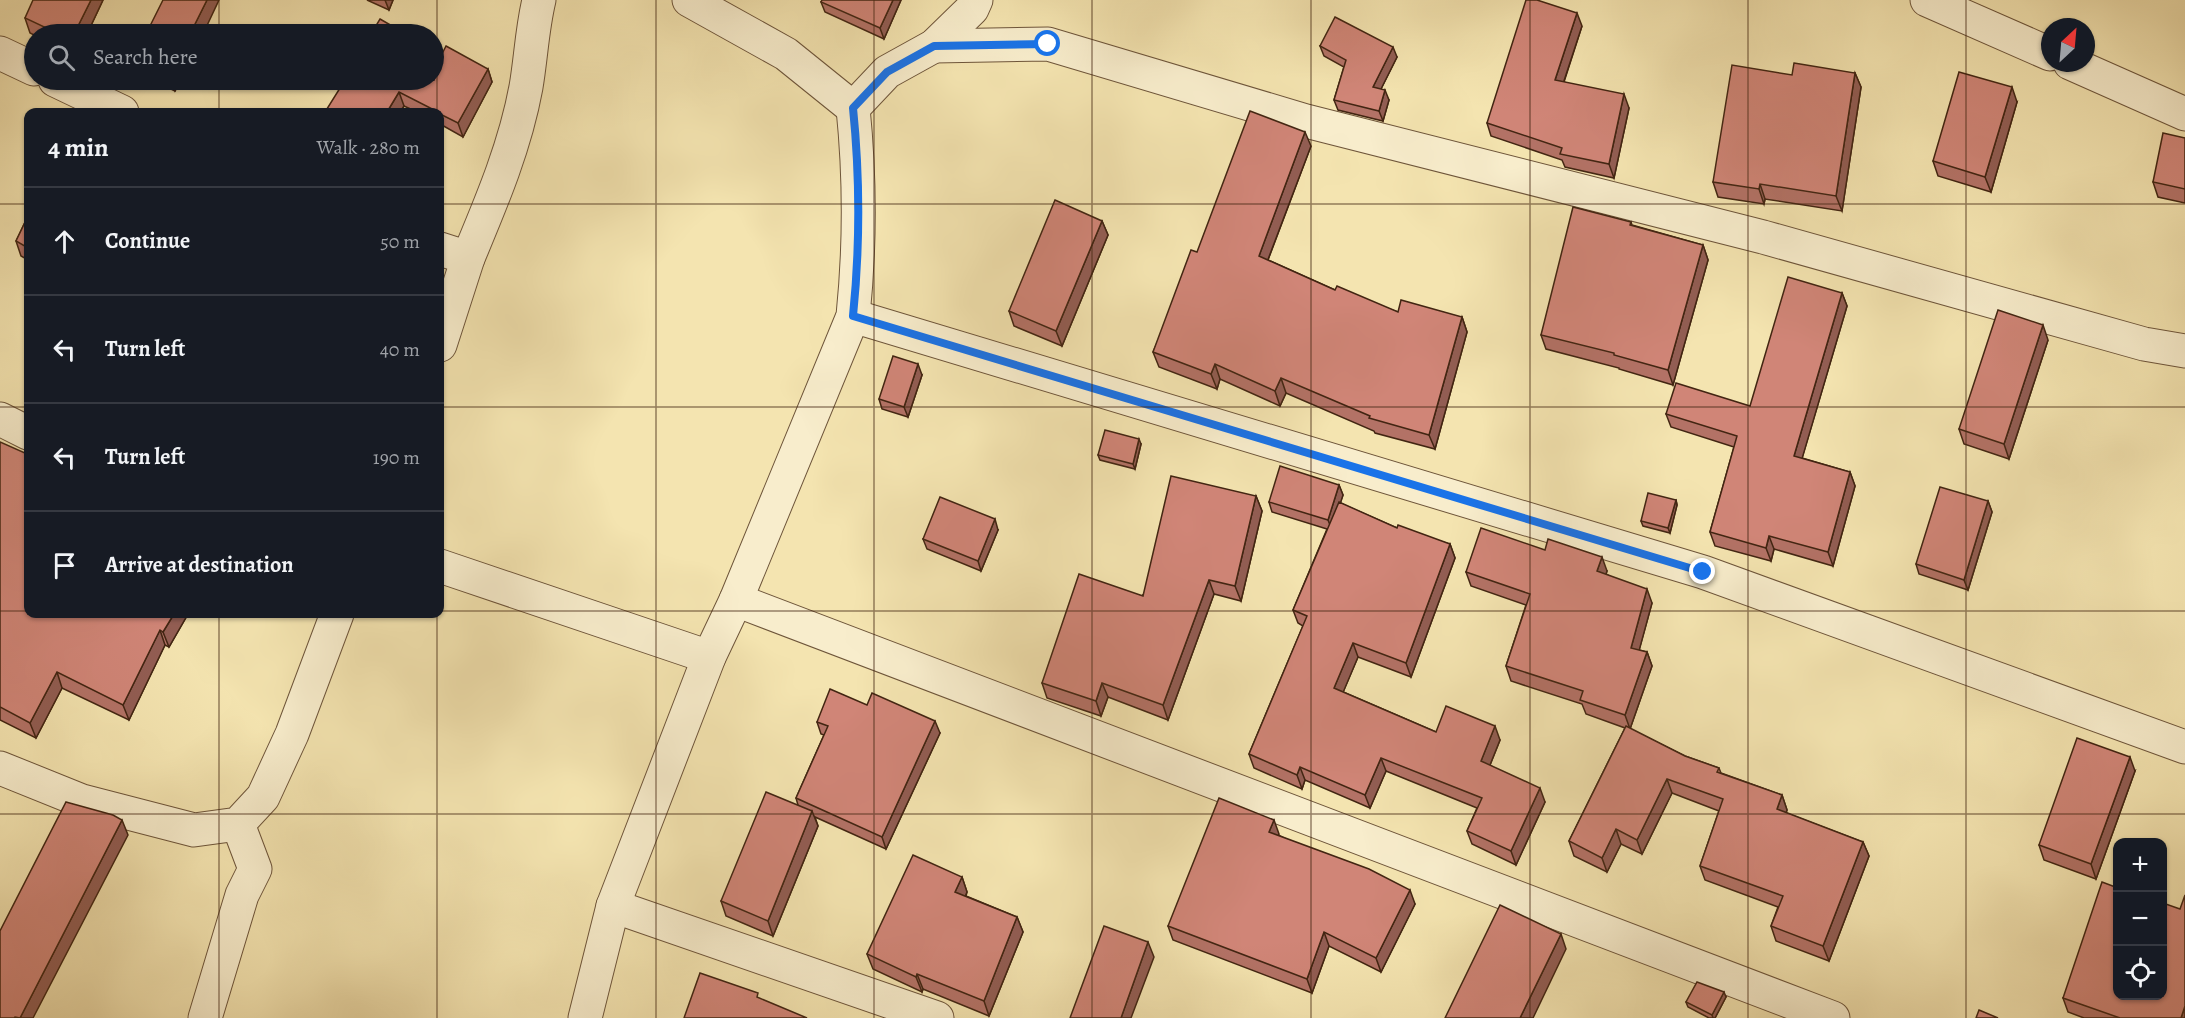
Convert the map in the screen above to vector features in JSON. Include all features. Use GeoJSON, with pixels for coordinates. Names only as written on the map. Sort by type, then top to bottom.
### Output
{"type":"FeatureCollection","features":[{"type":"Feature","properties":{"kind":"street"},"geometry":{"type":"LineString","coordinates":[[444,319],[454,253],[511,149],[526,87],[533,23],[539,0]]}},
{"type":"Feature","properties":{"kind":"street"},"geometry":{"type":"LineString","coordinates":[[585,1018],[613,906],[709,657],[736,600],[853,316],[858,275],[859,162],[853,108],[786,54],[688,0]]}},
{"type":"Feature","properties":{"kind":"street"},"geometry":{"type":"LineString","coordinates":[[853,108],[887,72],[934,46],[972,9],[976,0]]}},
{"type":"Feature","properties":{"kind":"street"},"geometry":{"type":"LineString","coordinates":[[1927,0],[2041,50]]}},
{"type":"Feature","properties":{"kind":"street"},"geometry":{"type":"LineString","coordinates":[[934,46],[1048,44],[1306,121],[1763,237],[2144,344],[2185,351]]}},
{"type":"Feature","properties":{"kind":"street"},"geometry":{"type":"LineString","coordinates":[[0,53],[24,64]]}},
{"type":"Feature","properties":{"kind":"street"},"geometry":{"type":"LineString","coordinates":[[2090,72],[2185,114]]}},
{"type":"Feature","properties":{"kind":"street"},"geometry":{"type":"LineString","coordinates":[[76,90],[114,108]]}},
{"type":"Feature","properties":{"kind":"street"},"geometry":{"type":"LineString","coordinates":[[853,316],[1703,572],[2185,747]]}},
{"type":"Feature","properties":{"kind":"street"},"geometry":{"type":"LineString","coordinates":[[0,419],[24,431]]}},
{"type":"Feature","properties":{"kind":"street"},"geometry":{"type":"LineString","coordinates":[[444,567],[709,657]]}},
{"type":"Feature","properties":{"kind":"street"},"geometry":{"type":"LineString","coordinates":[[736,600],[1833,1018]]}},
{"type":"Feature","properties":{"kind":"street"},"geometry":{"type":"LineString","coordinates":[[0,768],[82,801],[195,830],[238,824],[263,797],[292,734],[336,618]]}},
{"type":"Feature","properties":{"kind":"street"},"geometry":{"type":"LineString","coordinates":[[205,1018],[242,895],[255,869],[238,824]]}},
{"type":"Feature","properties":{"kind":"street"},"geometry":{"type":"LineString","coordinates":[[613,906],[937,1018]]}},
{"type":"Feature","properties":{"kind":"building"},"geometry":{"type":"Polygon","coordinates":[[[33,0],[91,0],[79,24],[38,24],[25,18],[33,0]]]}},
{"type":"Feature","properties":{"kind":"building"},"geometry":{"type":"Polygon","coordinates":[[[163,0],[207,0],[195,24],[151,24],[163,0]]]}},
{"type":"Feature","properties":{"kind":"building"},"geometry":{"type":"Polygon","coordinates":[[[822,0],[893,0],[880,28],[821,2],[822,0]]]}},
{"type":"Feature","properties":{"kind":"building"},"geometry":{"type":"Polygon","coordinates":[[[1526,0],[1537,0],[1577,13],[1555,80],[1624,94],[1609,164],[1560,154],[1562,148],[1487,123],[1526,0]]]}},
{"type":"Feature","properties":{"kind":"building"},"geometry":{"type":"Polygon","coordinates":[[[1335,17],[1393,47],[1373,87],[1385,90],[1379,111],[1334,100],[1346,60],[1320,46],[1335,17]]]}},
{"type":"Feature","properties":{"kind":"building"},"geometry":{"type":"Polygon","coordinates":[[[380,19],[389,24],[377,24],[380,19]]]}},
{"type":"Feature","properties":{"kind":"building"},"geometry":{"type":"Polygon","coordinates":[[[446,46],[488,69],[458,123],[444,116],[444,108],[430,108],[399,92],[389,108],[328,108],[339,90],[444,90],[444,50],[446,46]]]}},
{"type":"Feature","properties":{"kind":"building"},"geometry":{"type":"Polygon","coordinates":[[[1794,63],[1855,73],[1836,196],[1760,184],[1759,189],[1713,182],[1732,65],[1792,75],[1794,63]]]}},
{"type":"Feature","properties":{"kind":"building"},"geometry":{"type":"Polygon","coordinates":[[[1959,72],[2012,87],[1985,177],[1933,161],[1959,72]]]}},
{"type":"Feature","properties":{"kind":"building"},"geometry":{"type":"Polygon","coordinates":[[[1250,111],[1305,132],[1259,256],[1335,290],[1337,286],[1398,312],[1401,300],[1462,317],[1429,435],[1369,418],[1370,416],[1281,378],[1275,391],[1215,364],[1211,374],[1153,352],[1191,250],[1197,252],[1250,111]]]}},
{"type":"Feature","properties":{"kind":"building"},"geometry":{"type":"Polygon","coordinates":[[[2163,133],[2185,138],[2185,189],[2153,182],[2163,133]]]}},
{"type":"Feature","properties":{"kind":"building"},"geometry":{"type":"Polygon","coordinates":[[[1055,200],[1102,221],[1056,331],[1009,311],[1055,200]]]}},
{"type":"Feature","properties":{"kind":"building"},"geometry":{"type":"Polygon","coordinates":[[[1573,207],[1631,222],[1630,225],[1703,245],[1668,370],[1614,355],[1614,353],[1541,335],[1573,207]]]}},
{"type":"Feature","properties":{"kind":"building"},"geometry":{"type":"Polygon","coordinates":[[[24,224],[24,246],[16,241],[24,224]]]}},
{"type":"Feature","properties":{"kind":"building"},"geometry":{"type":"Polygon","coordinates":[[[1788,277],[1842,293],[1794,456],[1850,472],[1828,552],[1769,536],[1766,548],[1710,532],[1737,436],[1666,414],[1676,383],[1750,406],[1788,277]]]}},
{"type":"Feature","properties":{"kind":"building"},"geometry":{"type":"Polygon","coordinates":[[[1998,310],[2043,325],[2004,444],[1959,429],[1998,310]]]}},
{"type":"Feature","properties":{"kind":"building"},"geometry":{"type":"Polygon","coordinates":[[[893,356],[918,364],[904,407],[879,399],[893,356]]]}},
{"type":"Feature","properties":{"kind":"building"},"geometry":{"type":"Polygon","coordinates":[[[1105,430],[1139,439],[1133,464],[1098,455],[1105,430]]]}},
{"type":"Feature","properties":{"kind":"building"},"geometry":{"type":"Polygon","coordinates":[[[0,442],[24,453],[24,618],[172,618],[163,632],[160,630],[123,705],[57,672],[30,723],[0,707],[0,442]]]}},
{"type":"Feature","properties":{"kind":"building"},"geometry":{"type":"Polygon","coordinates":[[[1280,466],[1339,485],[1328,520],[1269,502],[1280,466]]]}},
{"type":"Feature","properties":{"kind":"building"},"geometry":{"type":"Polygon","coordinates":[[[1171,476],[1256,496],[1235,586],[1209,580],[1163,705],[1102,683],[1096,701],[1042,683],[1079,574],[1143,596],[1171,476]]]}},
{"type":"Feature","properties":{"kind":"building"},"geometry":{"type":"Polygon","coordinates":[[[1940,487],[1988,501],[1964,580],[1916,564],[1940,487]]]}},
{"type":"Feature","properties":{"kind":"building"},"geometry":{"type":"Polygon","coordinates":[[[1648,493],[1676,500],[1668,528],[1641,521],[1648,493]]]}},
{"type":"Feature","properties":{"kind":"building"},"geometry":{"type":"Polygon","coordinates":[[[940,497],[995,519],[978,561],[923,539],[940,497]]]}},
{"type":"Feature","properties":{"kind":"building"},"geometry":{"type":"Polygon","coordinates":[[[1339,502],[1397,528],[1398,525],[1450,544],[1406,663],[1353,643],[1334,688],[1436,732],[1446,706],[1495,726],[1481,761],[1540,788],[1511,851],[1467,831],[1482,798],[1381,758],[1365,795],[1300,767],[1297,775],[1249,754],[1307,616],[1293,610],[1339,502]]]}},
{"type":"Feature","properties":{"kind":"building"},"geometry":{"type":"Polygon","coordinates":[[[1481,528],[1545,550],[1548,539],[1602,557],[1597,571],[1647,589],[1631,648],[1647,652],[1625,715],[1580,700],[1583,691],[1506,666],[1530,594],[1466,572],[1481,528]]]}},
{"type":"Feature","properties":{"kind":"building"},"geometry":{"type":"Polygon","coordinates":[[[830,689],[867,705],[872,693],[935,721],[882,837],[796,798],[828,726],[817,722],[830,689]]]}},
{"type":"Feature","properties":{"kind":"building"},"geometry":{"type":"Polygon","coordinates":[[[1626,726],[1685,756],[1719,768],[1717,772],[1782,795],[1777,809],[1863,842],[1823,946],[1771,926],[1783,896],[1700,866],[1723,799],[1667,779],[1637,840],[1616,829],[1602,858],[1569,841],[1626,726]]]}},
{"type":"Feature","properties":{"kind":"building"},"geometry":{"type":"Polygon","coordinates":[[[2077,738],[2130,757],[2091,864],[2039,845],[2077,738]]]}},
{"type":"Feature","properties":{"kind":"building"},"geometry":{"type":"Polygon","coordinates":[[[766,792],[812,811],[768,921],[721,901],[766,792]]]}},
{"type":"Feature","properties":{"kind":"building"},"geometry":{"type":"Polygon","coordinates":[[[1219,798],[1274,820],[1269,832],[1369,869],[1410,890],[1376,958],[1324,932],[1307,979],[1168,926],[1219,798]]]}},
{"type":"Feature","properties":{"kind":"building"},"geometry":{"type":"Polygon","coordinates":[[[66,802],[113,815],[122,820],[20,1018],[0,1018],[0,931],[66,802]]]}},
{"type":"Feature","properties":{"kind":"building"},"geometry":{"type":"Polygon","coordinates":[[[913,855],[962,877],[955,892],[1017,917],[984,1001],[917,974],[916,977],[867,954],[913,855]]]}},
{"type":"Feature","properties":{"kind":"building"},"geometry":{"type":"Polygon","coordinates":[[[2102,882],[2113,886],[2113,1000],[2167,1000],[2167,904],[2180,909],[2185,895],[2185,1006],[2181,1018],[2120,1018],[2063,998],[2102,882]]]}},
{"type":"Feature","properties":{"kind":"building"},"geometry":{"type":"Polygon","coordinates":[[[1500,905],[1561,934],[1520,1018],[1445,1018],[1500,905]]]}},
{"type":"Feature","properties":{"kind":"building"},"geometry":{"type":"Polygon","coordinates":[[[1104,926],[1148,942],[1121,1018],[1070,1018],[1104,926]]]}},
{"type":"Feature","properties":{"kind":"building"},"geometry":{"type":"Polygon","coordinates":[[[700,973],[758,993],[757,997],[807,1018],[684,1018],[700,973]]]}},
{"type":"Feature","properties":{"kind":"building"},"geometry":{"type":"Polygon","coordinates":[[[1697,982],[1724,992],[1712,1015],[1686,1002],[1697,982]]]}},
{"type":"Feature","properties":{"kind":"building"},"geometry":{"type":"Polygon","coordinates":[[[1979,1010],[1998,1018],[1976,1018],[1979,1010]]]}},
{"type":"Feature","properties":{"kind":"route"},"geometry":{"type":"LineString","coordinates":[[1048,44],[934,46],[887,72],[853,108],[859,162],[858,275],[853,316],[1703,572]]}}]}
